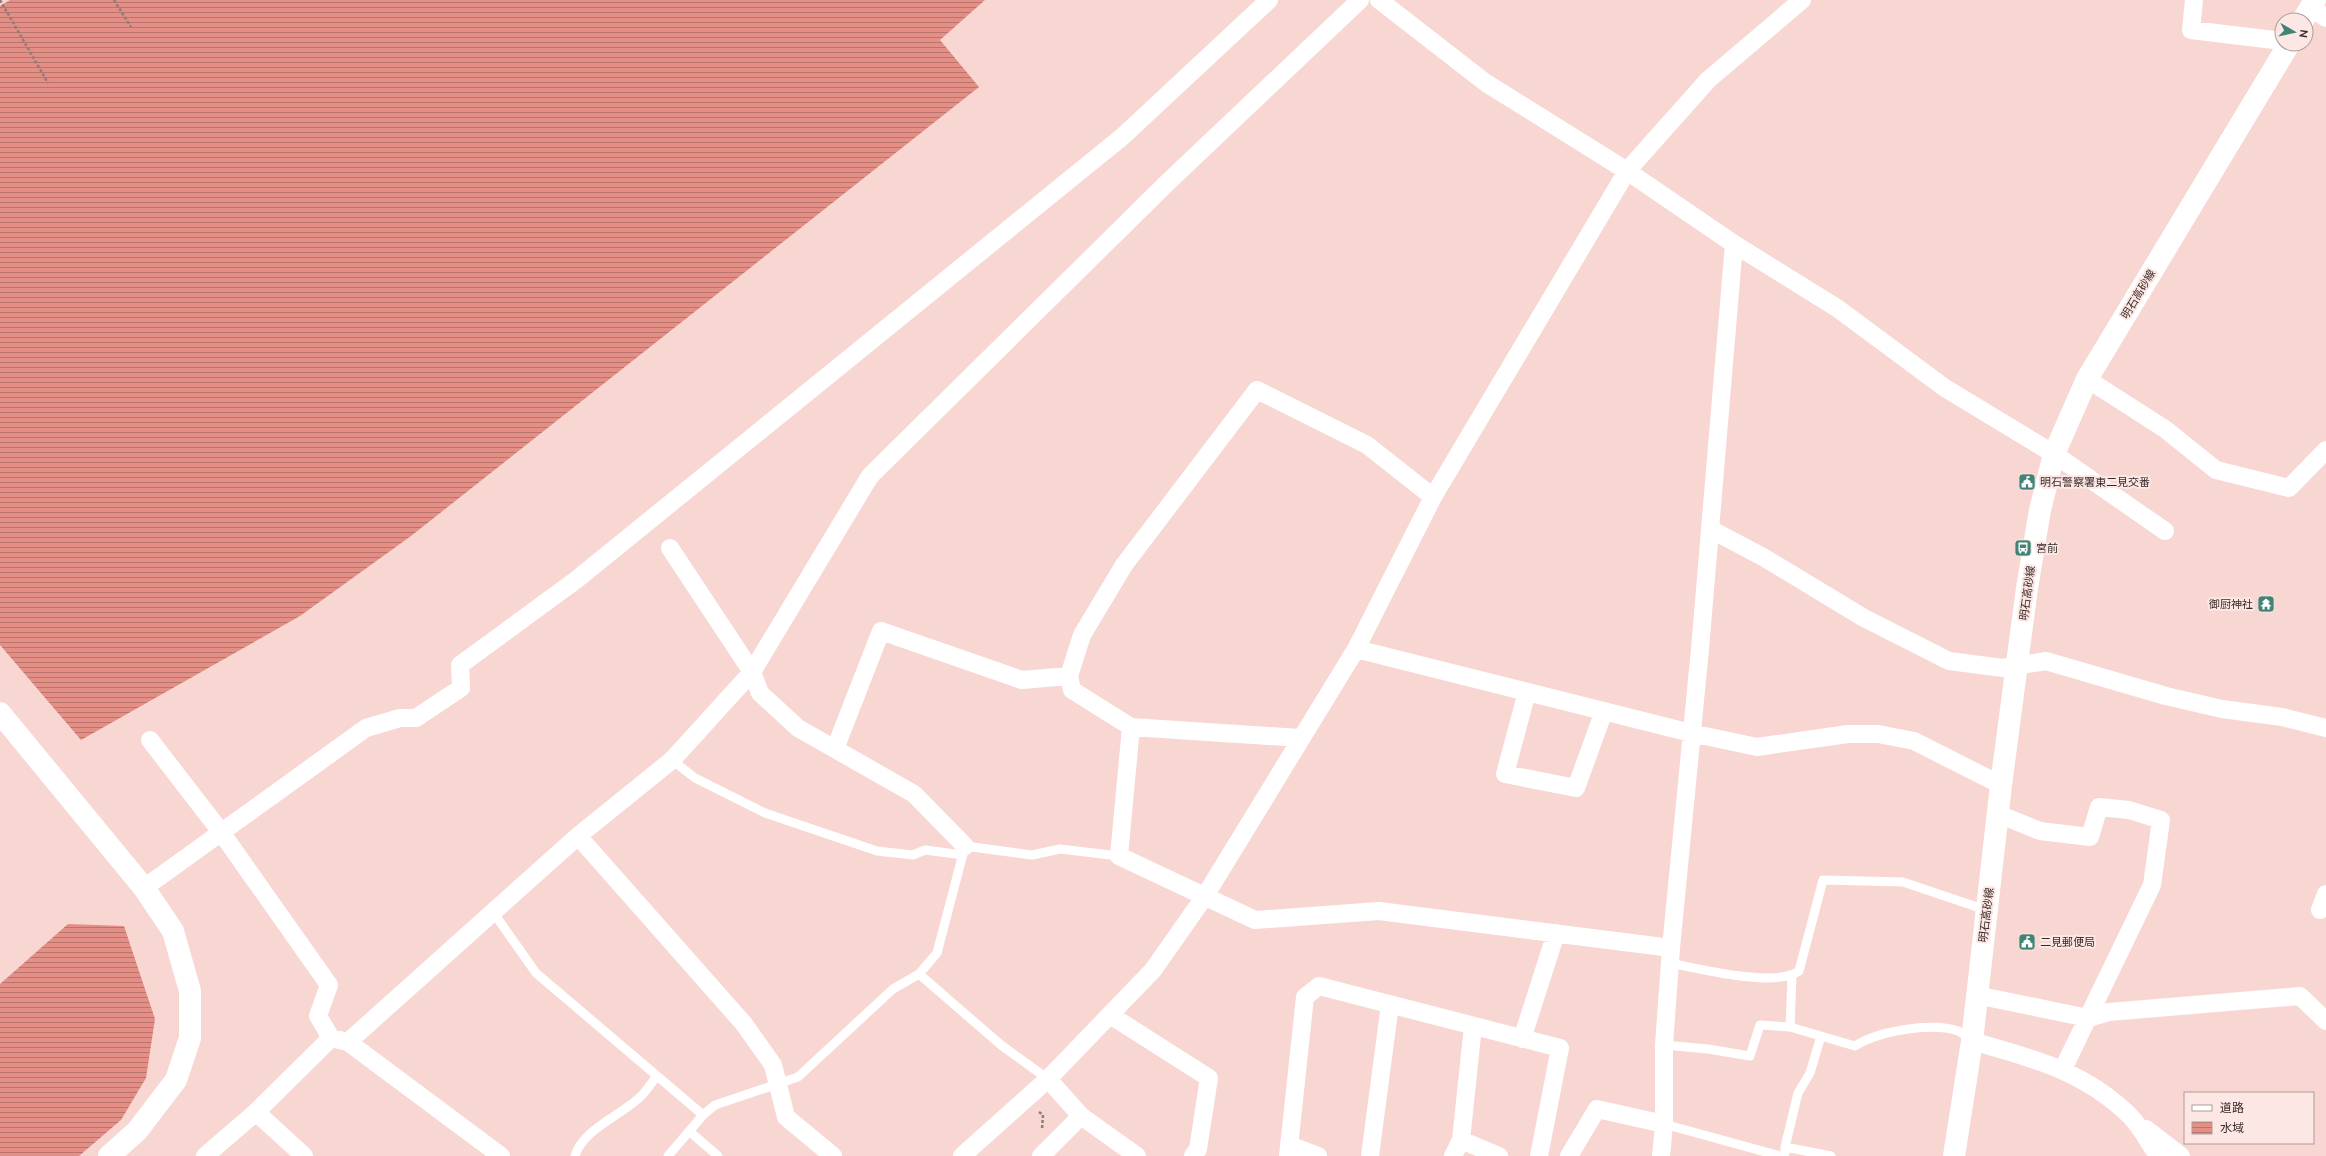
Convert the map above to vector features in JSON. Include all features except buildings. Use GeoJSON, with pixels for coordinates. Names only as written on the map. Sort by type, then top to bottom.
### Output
{"type":"FeatureCollection","features":[{"type":"Feature","properties":{"kind":"main road","name":"明石高砂線"},"geometry":{"type":"LineString","coordinates":[[1954,1156],[1972,1041],[1986,910],[2016,665],[2040,510],[2054,454],[2087,379],[2284,52]]}},
{"type":"Feature","properties":{"kind":"main road"},"geometry":{"type":"LineString","coordinates":[[0,713],[144,888],[173,931],[190,991],[190,1038],[176,1080],[137,1131],[109,1156]]}},
{"type":"Feature","properties":{"kind":"street"},"geometry":{"type":"LineString","coordinates":[[144,888],[366,728],[400,718],[416,718],[461,688],[460,665],[576,580],[1116,142],[1269,0]]}},
{"type":"Feature","properties":{"kind":"street"},"geometry":{"type":"LineString","coordinates":[[205,1156],[340,1040],[493,912],[578,836],[672,760],[752,672],[870,476],[1168,182],[1360,0]]}},
{"type":"Feature","properties":{"kind":"street"},"geometry":{"type":"LineString","coordinates":[[1379,0],[1486,83],[1627,170],[1734,244],[1836,308],[1945,388],[2054,454],[2166,531]]}},
{"type":"Feature","properties":{"kind":"street"},"geometry":{"type":"LineString","coordinates":[[962,1156],[1048,1079],[1153,970],[1205,896],[1356,648],[1432,497],[1627,170],[1708,80],[1802,0]]}},
{"type":"Feature","properties":{"kind":"street"},"geometry":{"type":"LineString","coordinates":[[2194,0],[2191,30],[2274,40]]}},
{"type":"Feature","properties":{"kind":"street"},"geometry":{"type":"LineString","coordinates":[[1661,1156],[1664,1124],[1664,1045],[1671,955],[1710,529],[1734,244]]}},
{"type":"Feature","properties":{"kind":"street"},"geometry":{"type":"LineString","coordinates":[[2087,379],[2165,429],[2216,470],[2290,488],[2326,450]]}},
{"type":"Feature","properties":{"kind":"street"},"geometry":{"type":"LineString","coordinates":[[1300,738],[1131,727],[1072,690],[1069,676],[1082,635],[1124,566],[1257,390],[1367,445],[1432,497]]}},
{"type":"Feature","properties":{"kind":"street"},"geometry":{"type":"LineString","coordinates":[[1710,529],[1763,557],[1864,618],[1949,661],[2003,668],[2046,660],[2166,696],[2222,709],[2282,717],[2326,728]]}},
{"type":"Feature","properties":{"kind":"street"},"geometry":{"type":"LineString","coordinates":[[670,548],[752,672],[760,693],[798,728],[914,794],[964,850]]}},
{"type":"Feature","properties":{"kind":"street"},"geometry":{"type":"LineString","coordinates":[[836,749],[881,631],[1022,680],[1069,676]]}},
{"type":"Feature","properties":{"kind":"street"},"geometry":{"type":"LineString","coordinates":[[1356,648],[1691,733],[1758,747],[1848,734],[1878,734],[1914,741],[2001,785]]}},
{"type":"Feature","properties":{"kind":"street"},"geometry":{"type":"LineString","coordinates":[[1527,692],[1505,774],[1576,788],[1604,711]]}},
{"type":"Feature","properties":{"kind":"street"},"geometry":{"type":"LineString","coordinates":[[1131,727],[1119,856],[1255,920],[1379,911],[1556,933],[1671,955]]}},
{"type":"Feature","properties":{"kind":"street"},"geometry":{"type":"LineString","coordinates":[[150,740],[221,832],[329,985],[318,1016],[340,1040],[501,1156]]}},
{"type":"Feature","properties":{"kind":"street"},"geometry":{"type":"LineString","coordinates":[[1998,814],[2040,831],[2090,837],[2099,807],[2129,810],[2161,820],[2152,885],[2063,1069]]}},
{"type":"Feature","properties":{"kind":"street"},"geometry":{"type":"LineString","coordinates":[[578,836],[744,1024],[773,1065],[786,1117],[833,1156]]}},
{"type":"Feature","properties":{"kind":"street"},"geometry":{"type":"LineString","coordinates":[[1522,1039],[1556,933]]}},
{"type":"Feature","properties":{"kind":"street"},"geometry":{"type":"LineString","coordinates":[[1318,1156],[1289,1150],[1305,997],[1318,986],[1560,1048],[1539,1156]]}},
{"type":"Feature","properties":{"kind":"street"},"geometry":{"type":"LineString","coordinates":[[1976,996],[2088,1018],[2109,1012],[2300,996],[2326,1021]]}},
{"type":"Feature","properties":{"kind":"street"},"geometry":{"type":"LineString","coordinates":[[1370,1156],[1390,1004]]}},
{"type":"Feature","properties":{"kind":"street"},"geometry":{"type":"LineString","coordinates":[[1110,1015],[1209,1078],[1198,1149],[1193,1156]]}},
{"type":"Feature","properties":{"kind":"street"},"geometry":{"type":"LineString","coordinates":[[1453,1156],[1461,1140],[1473,1026]]}},
{"type":"Feature","properties":{"kind":"street"},"geometry":{"type":"LineString","coordinates":[[1972,1041],[2063,1069],[2102,1090],[2131,1117],[2181,1156]]}},
{"type":"Feature","properties":{"kind":"street"},"geometry":{"type":"LineString","coordinates":[[1048,1079],[1081,1116],[1137,1156]]}},
{"type":"Feature","properties":{"kind":"street"},"geometry":{"type":"LineString","coordinates":[[1569,1156],[1597,1109],[1664,1124]]}},
{"type":"Feature","properties":{"kind":"street"},"geometry":{"type":"LineString","coordinates":[[256,1112],[304,1156]]}},
{"type":"Feature","properties":{"kind":"street"},"geometry":{"type":"LineString","coordinates":[[1042,1156],[1081,1116]]}},
{"type":"Feature","properties":{"kind":"street"},"geometry":{"type":"LineString","coordinates":[[2131,1117],[2158,1156]]}},
{"type":"Feature","properties":{"kind":"street"},"geometry":{"type":"LineString","coordinates":[[1461,1140],[1499,1156]]}},
{"type":"Feature","properties":{"kind":"lane"},"geometry":{"type":"LineString","coordinates":[[672,760],[695,778],[765,813],[877,851],[913,855],[925,850],[964,850],[1032,855],[1060,849],[1119,856]]}},
{"type":"Feature","properties":{"kind":"lane"},"geometry":{"type":"LineString","coordinates":[[668,1156],[703,1115],[715,1105],[798,1078],[892,989],[919,974],[937,953],[964,850]]}},
{"type":"Feature","properties":{"kind":"lane"},"geometry":{"type":"LineString","coordinates":[[1671,955],[1721,974],[1758,977],[1792,976],[1799,971],[1823,880],[1903,882],[1986,910]]}},
{"type":"Feature","properties":{"kind":"lane"},"geometry":{"type":"LineString","coordinates":[[493,912],[536,973],[703,1115]]}},
{"type":"Feature","properties":{"kind":"lane"},"geometry":{"type":"LineString","coordinates":[[919,974],[1001,1045],[1048,1079]]}},
{"type":"Feature","properties":{"kind":"lane"},"geometry":{"type":"LineString","coordinates":[[1790,1027],[1792,976]]}},
{"type":"Feature","properties":{"kind":"lane"},"geometry":{"type":"LineString","coordinates":[[1664,1045],[1708,1049],[1750,1056],[1760,1025],[1790,1027],[1855,1046],[1864,1040],[1903,1029],[1939,1028],[1959,1031],[1972,1041]]}},
{"type":"Feature","properties":{"kind":"lane"},"geometry":{"type":"LineString","coordinates":[[1821,1036],[1810,1073],[1798,1093],[1785,1152],[1831,1156]]}},
{"type":"Feature","properties":{"kind":"lane"},"geometry":{"type":"LineString","coordinates":[[576,1156],[577,1149],[597,1128],[639,1098],[657,1076]]}},
{"type":"Feature","properties":{"kind":"lane"},"geometry":{"type":"LineString","coordinates":[[1664,1124],[1780,1156]]}},
{"type":"Feature","properties":{"kind":"lane"},"geometry":{"type":"LineString","coordinates":[[689,1131],[718,1156]]}},
{"type":"Feature","properties":{"kind":"path"},"geometry":{"type":"LineString","coordinates":[[0,0],[48,83]]}},
{"type":"Feature","properties":{"kind":"path"},"geometry":{"type":"LineString","coordinates":[[114,0],[131,27]]}},
{"type":"Feature","properties":{"kind":"path"},"geometry":{"type":"LineString","coordinates":[[1026,1099],[1043,1115],[1042,1136]]}},
{"type":"Feature","properties":{"kind":"water"},"geometry":{"type":"Polygon","coordinates":[[[10,0],[985,0],[940,40],[979,87],[411,536],[300,616],[81,740],[0,645],[0,6],[10,0]]]}},
{"type":"Feature","properties":{"kind":"water"},"geometry":{"type":"Polygon","coordinates":[[[68,924],[124,926],[155,1019],[146,1078],[121,1120],[79,1156],[0,1156],[0,984],[68,924]]]}},
{"type":"Feature","properties":{"kind":"place","name":"明石警察署東二見交番"},"geometry":{"type":"Point","coordinates":[2027,482]}},
{"type":"Feature","properties":{"kind":"place","name":"宮前"},"geometry":{"type":"Point","coordinates":[2023,548]}},
{"type":"Feature","properties":{"kind":"place","name":"御厨神社"},"geometry":{"type":"Point","coordinates":[2266,604]}},
{"type":"Feature","properties":{"kind":"place","name":"二見郵便局"},"geometry":{"type":"Point","coordinates":[2027,942]}}]}
